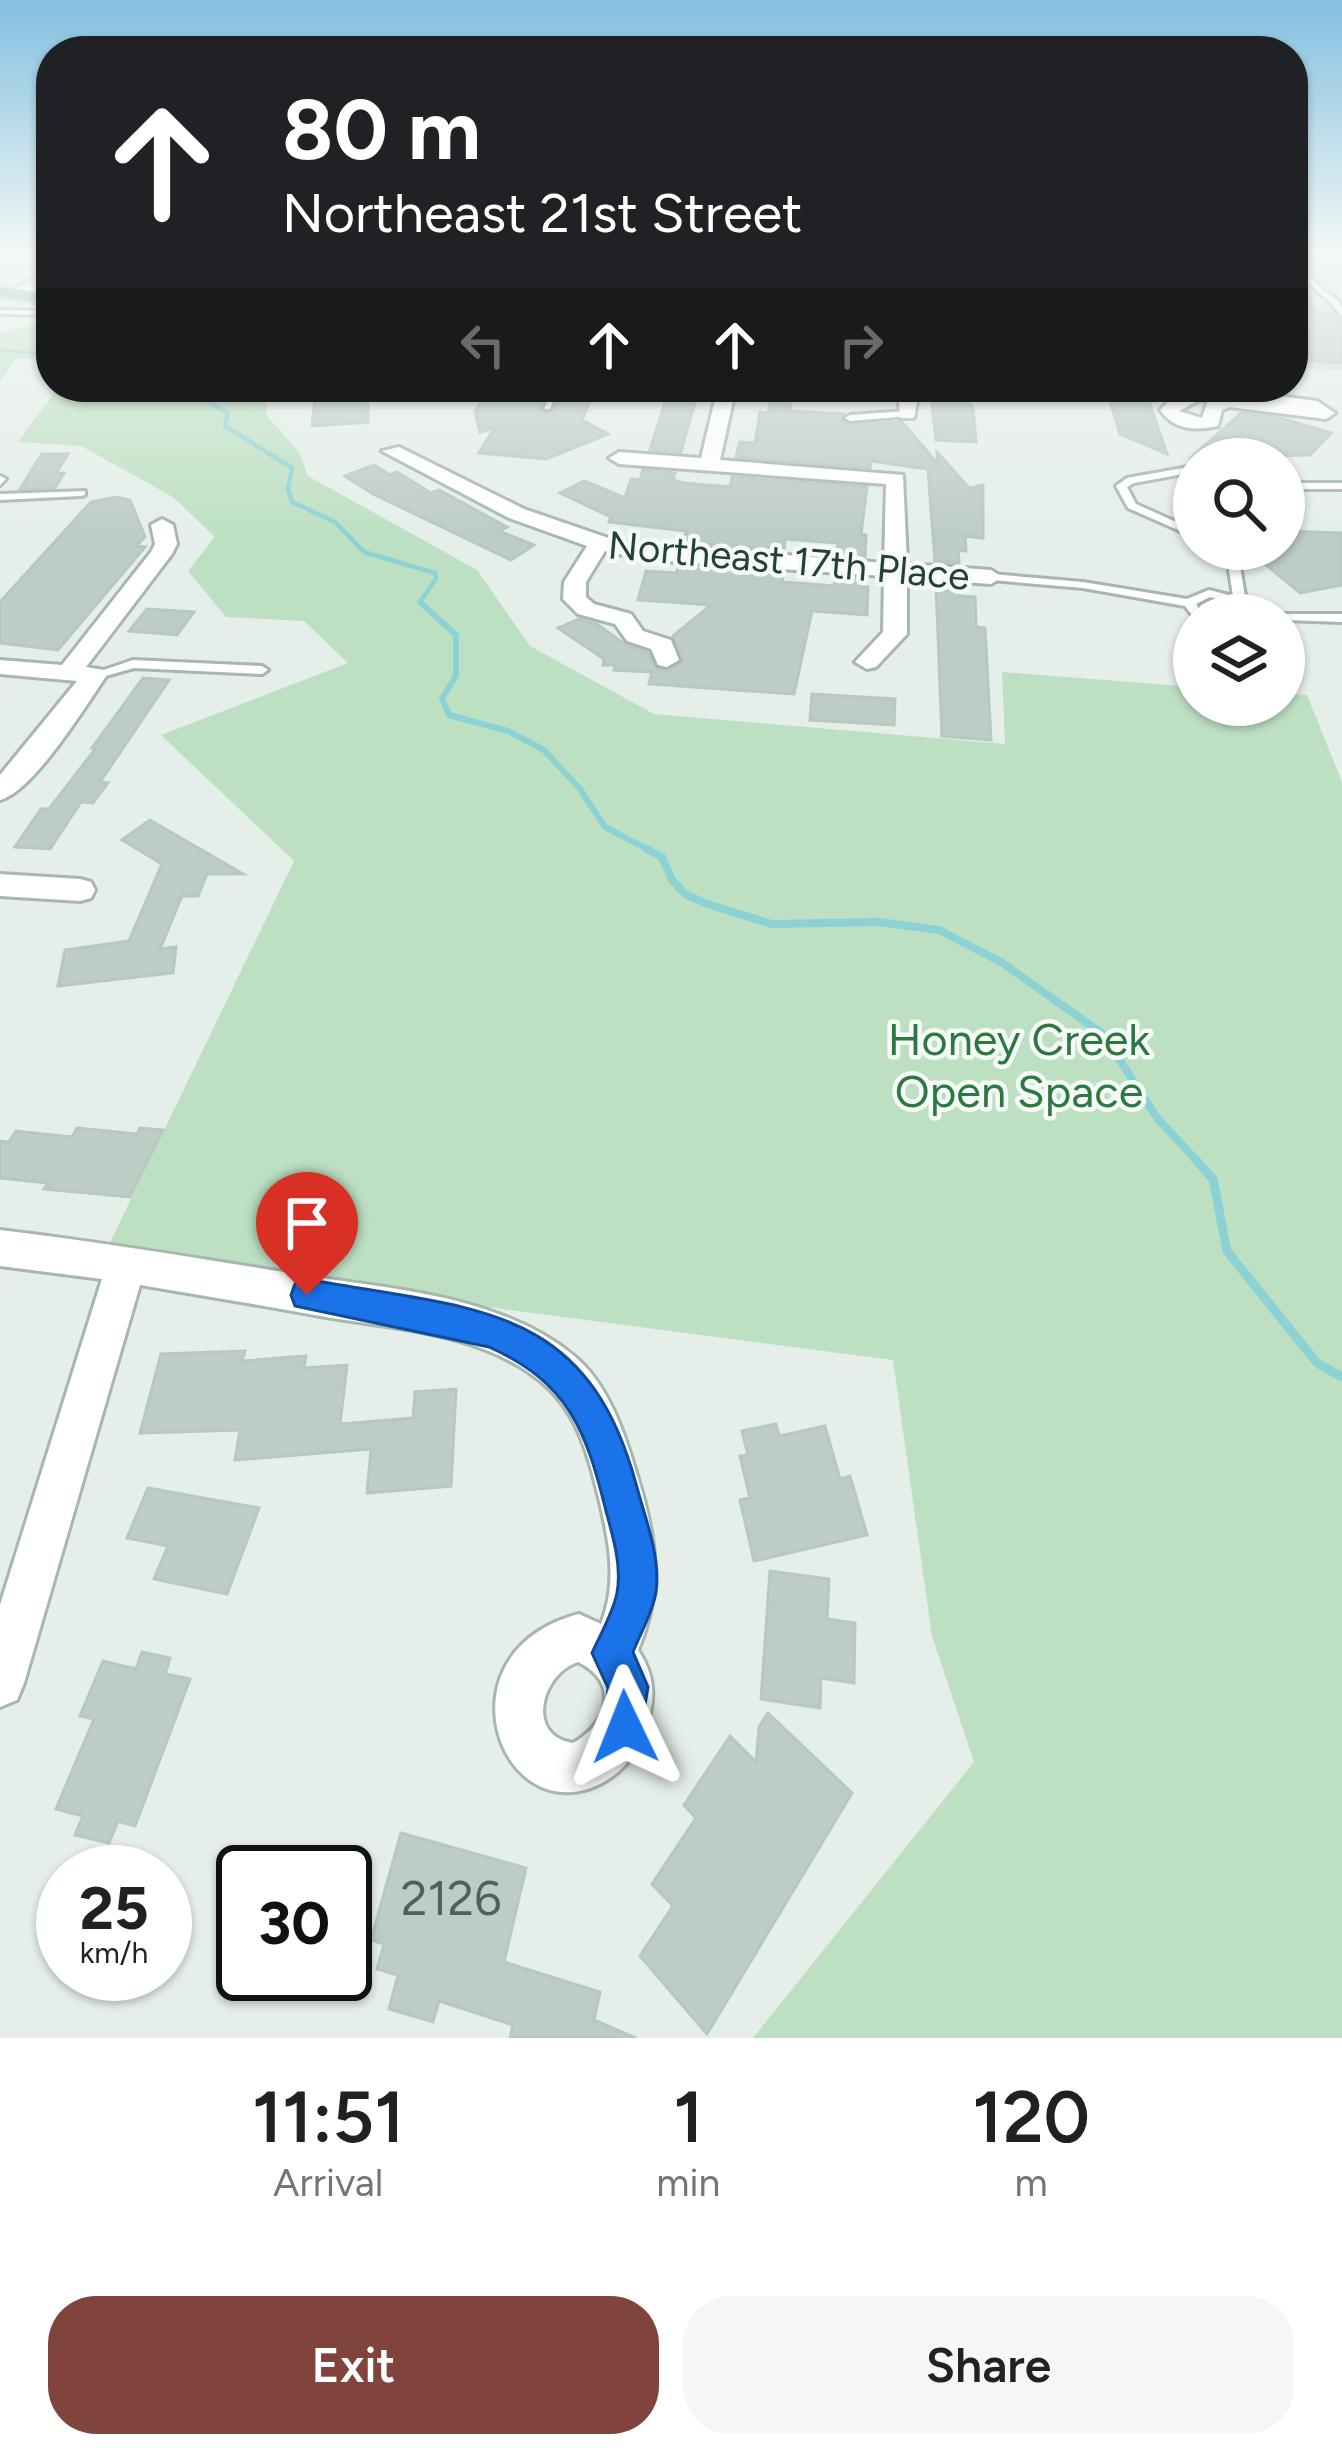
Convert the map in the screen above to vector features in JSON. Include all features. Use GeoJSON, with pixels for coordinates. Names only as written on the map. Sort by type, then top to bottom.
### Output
{"type":"FeatureCollection","features":[{"type":"Feature","properties":{"kind":"street"},"geometry":{"type":"LineString","coordinates":[[709,465],[724,402]]}},
{"type":"Feature","properties":{"kind":"street"},"geometry":{"type":"LineString","coordinates":[[907,414],[908,402]]}},
{"type":"Feature","properties":{"kind":"street"},"geometry":{"type":"LineString","coordinates":[[1178,402],[1169,410],[1177,419],[1194,424],[1211,422],[1213,407],[1229,402],[1335,408]]}},
{"type":"Feature","properties":{"kind":"street"},"geometry":{"type":"LineString","coordinates":[[1299,402],[1335,408]]}},
{"type":"Feature","properties":{"kind":"street","name":"Northeast 17th Place"},"geometry":{"type":"LineString","coordinates":[[392,451],[532,521],[598,545],[992,577]]}},
{"type":"Feature","properties":{"kind":"street"},"geometry":{"type":"LineString","coordinates":[[619,458],[896,479],[895,634],[867,662]]}},
{"type":"Feature","properties":{"kind":"street"},"geometry":{"type":"LineString","coordinates":[[0,791],[40,749],[82,674],[161,554],[166,544],[162,525]]}},
{"type":"Feature","properties":{"kind":"street"},"geometry":{"type":"LineString","coordinates":[[598,545],[575,582],[574,599],[586,609],[623,619],[635,636],[662,645],[667,661]]}},
{"type":"Feature","properties":{"kind":"street"},"geometry":{"type":"LineString","coordinates":[[0,667],[82,674]]}},
{"type":"Feature","properties":{"kind":"street"},"geometry":{"type":"LineString","coordinates":[[0,885],[80,890]]}},
{"type":"Feature","properties":{"kind":"street"},"geometry":{"type":"LineString","coordinates":[[0,1248],[127,1263],[491,1331],[530,1348],[562,1372],[589,1407],[609,1451],[636,1555],[637,1594],[612,1653]]}},
{"type":"Feature","properties":{"kind":"street"},"geometry":{"type":"LineString","coordinates":[[0,1683],[127,1263]]}},
{"type":"Feature","properties":{"kind":"lane"},"geometry":{"type":"LineString","coordinates":[[547,407],[549,402]]}},
{"type":"Feature","properties":{"kind":"lane"},"geometry":{"type":"LineString","coordinates":[[850,418],[907,414]]}},
{"type":"Feature","properties":{"kind":"lane"},"geometry":{"type":"LineString","coordinates":[[1173,473],[1121,486],[1132,506],[1173,525]]}},
{"type":"Feature","properties":{"kind":"lane"},"geometry":{"type":"LineString","coordinates":[[1305,486],[1342,486]]}},
{"type":"Feature","properties":{"kind":"lane"},"geometry":{"type":"LineString","coordinates":[[0,497],[81,493]]}},
{"type":"Feature","properties":{"kind":"lane"},"geometry":{"type":"LineString","coordinates":[[992,577],[1083,584],[1173,604]]}},
{"type":"Feature","properties":{"kind":"lane"},"geometry":{"type":"LineString","coordinates":[[1305,617],[1342,618]]}},
{"type":"Feature","properties":{"kind":"lane"},"geometry":{"type":"LineString","coordinates":[[82,674],[134,664],[262,670]]}},
{"type":"Feature","properties":{"kind":"shaded area"},"geometry":{"type":"Polygon","coordinates":[[[1308,346],[1342,346],[1342,370],[1308,369],[1308,346]]]}},
{"type":"Feature","properties":{"kind":"green space"},"geometry":{"type":"Polygon","coordinates":[[[0,346],[36,346],[36,358],[16,359],[0,381],[0,346]]]}},
{"type":"Feature","properties":{"kind":"green space","name":"Honey Creek Open Space"},"geometry":{"type":"Polygon","coordinates":[[[47,402],[267,402],[267,416],[299,452],[308,476],[477,570],[530,646],[654,714],[1005,744],[1002,672],[1173,685],[1173,726],[1305,726],[1307,695],[1342,782],[1342,2038],[753,2038],[974,1762],[932,1636],[893,1360],[103,1257],[294,861],[161,735],[348,663],[304,621],[226,617],[188,571],[215,537],[173,497],[81,446],[18,442],[47,402]]]}},
{"type":"Feature","properties":{"kind":"building"},"geometry":{"type":"Polygon","coordinates":[[[1308,346],[1342,346],[1342,363],[1308,361],[1308,346]]]}},
{"type":"Feature","properties":{"kind":"building"},"geometry":{"type":"Polygon","coordinates":[[[314,402],[368,402],[368,422],[312,426],[314,402]]]}},
{"type":"Feature","properties":{"kind":"building"},"geometry":{"type":"Polygon","coordinates":[[[481,402],[542,402],[544,413],[554,411],[558,402],[590,402],[582,420],[608,434],[546,459],[479,453],[495,427],[480,432],[475,412],[481,402]]]}},
{"type":"Feature","properties":{"kind":"building"},"geometry":{"type":"Polygon","coordinates":[[[665,402],[695,402],[681,452],[650,450],[665,402]]]}},
{"type":"Feature","properties":{"kind":"building"},"geometry":{"type":"Polygon","coordinates":[[[770,402],[791,402],[790,411],[843,414],[841,420],[850,425],[902,422],[938,464],[937,452],[969,488],[983,485],[983,538],[965,536],[966,551],[958,550],[959,563],[935,562],[928,469],[871,461],[870,468],[736,457],[740,442],[755,443],[760,412],[768,413],[770,402]]]}},
{"type":"Feature","properties":{"kind":"building"},"geometry":{"type":"Polygon","coordinates":[[[932,402],[969,402],[976,442],[936,440],[932,402]]]}},
{"type":"Feature","properties":{"kind":"building"},"geometry":{"type":"Polygon","coordinates":[[[1110,402],[1149,402],[1167,454],[1120,434],[1110,402]]]}},
{"type":"Feature","properties":{"kind":"building"},"geometry":{"type":"Polygon","coordinates":[[[1241,413],[1277,417],[1331,433],[1310,455],[1305,455],[1305,438],[1213,438],[1241,413]]]}},
{"type":"Feature","properties":{"kind":"building"},"geometry":{"type":"Polygon","coordinates":[[[42,454],[68,454],[56,473],[64,473],[55,488],[20,489],[42,454]]]}},
{"type":"Feature","properties":{"kind":"building"},"geometry":{"type":"Polygon","coordinates":[[[374,465],[390,475],[397,472],[431,493],[439,490],[507,527],[499,531],[534,545],[511,560],[345,476],[374,465]]]}},
{"type":"Feature","properties":{"kind":"building"},"geometry":{"type":"Polygon","coordinates":[[[643,470],[675,473],[673,480],[684,483],[730,487],[732,477],[867,487],[861,534],[866,535],[865,557],[837,555],[838,543],[785,539],[784,550],[683,542],[686,531],[609,522],[611,517],[560,493],[584,481],[625,498],[631,479],[640,480],[643,470]]]}},
{"type":"Feature","properties":{"kind":"building"},"geometry":{"type":"Polygon","coordinates":[[[116,497],[130,500],[145,537],[136,546],[145,547],[58,650],[0,643],[0,602],[91,502],[116,497]]]}},
{"type":"Feature","properties":{"kind":"building"},"geometry":{"type":"Polygon","coordinates":[[[1305,532],[1342,533],[1342,585],[1300,593],[1272,570],[1305,570],[1305,532]]]}},
{"type":"Feature","properties":{"kind":"building"},"geometry":{"type":"Polygon","coordinates":[[[678,566],[783,574],[782,582],[834,586],[835,577],[863,579],[863,587],[868,587],[867,615],[812,611],[794,694],[649,684],[652,672],[603,665],[604,659],[558,628],[579,619],[597,624],[626,645],[648,653],[657,669],[669,671],[683,661],[673,636],[711,605],[638,600],[646,571],[677,573],[678,566]]]}},
{"type":"Feature","properties":{"kind":"building"},"geometry":{"type":"Polygon","coordinates":[[[936,585],[960,586],[960,596],[975,597],[976,627],[985,628],[991,740],[942,736],[936,585]]]}},
{"type":"Feature","properties":{"kind":"building"},"geometry":{"type":"Polygon","coordinates":[[[147,609],[194,612],[177,635],[129,631],[147,609]]]}},
{"type":"Feature","properties":{"kind":"building"},"geometry":{"type":"Polygon","coordinates":[[[143,678],[169,680],[100,782],[108,783],[93,803],[81,802],[50,849],[15,847],[41,809],[49,809],[96,748],[92,748],[143,678]]]}},
{"type":"Feature","properties":{"kind":"building"},"geometry":{"type":"Polygon","coordinates":[[[812,694],[895,699],[894,725],[810,720],[812,694]]]}},
{"type":"Feature","properties":{"kind":"building"},"geometry":{"type":"Polygon","coordinates":[[[150,820],[243,874],[207,874],[198,896],[182,896],[160,949],[176,947],[173,973],[58,986],[65,950],[129,941],[162,864],[122,840],[150,820]]]}},
{"type":"Feature","properties":{"kind":"building"},"geometry":{"type":"Polygon","coordinates":[[[77,1128],[137,1134],[140,1128],[163,1130],[130,1197],[44,1189],[48,1183],[0,1178],[0,1141],[9,1142],[16,1131],[72,1137],[77,1128]]]}},
{"type":"Feature","properties":{"kind":"building"},"geometry":{"type":"Polygon","coordinates":[[[245,1351],[242,1361],[306,1356],[304,1368],[347,1365],[340,1424],[413,1418],[415,1392],[456,1389],[451,1486],[367,1493],[371,1449],[235,1460],[240,1430],[140,1433],[161,1354],[245,1351]]]}},
{"type":"Feature","properties":{"kind":"building"},"geometry":{"type":"Polygon","coordinates":[[[776,1424],[779,1436],[825,1426],[840,1479],[850,1476],[867,1535],[754,1561],[740,1500],[750,1498],[740,1456],[748,1455],[742,1431],[776,1424]]]}},
{"type":"Feature","properties":{"kind":"building"},"geometry":{"type":"Polygon","coordinates":[[[148,1488],[259,1508],[227,1594],[154,1579],[168,1546],[127,1538],[148,1488]]]}},
{"type":"Feature","properties":{"kind":"building"},"geometry":{"type":"Polygon","coordinates":[[[770,1571],[829,1579],[827,1619],[855,1623],[854,1683],[821,1678],[820,1708],[761,1699],[770,1571]]]}},
{"type":"Feature","properties":{"kind":"building"},"geometry":{"type":"Polygon","coordinates":[[[142,1652],[170,1658],[165,1674],[190,1679],[135,1826],[118,1821],[109,1843],[75,1835],[83,1816],[56,1809],[94,1719],[80,1716],[103,1661],[136,1669],[142,1652]]]}},
{"type":"Feature","properties":{"kind":"building"},"geometry":{"type":"Polygon","coordinates":[[[768,1713],[852,1793],[707,2034],[640,1956],[673,1906],[652,1884],[696,1818],[684,1805],[730,1736],[756,1762],[759,1727],[768,1713]]]}},
{"type":"Feature","properties":{"kind":"building"},"geometry":{"type":"Polygon","coordinates":[[[401,1833],[526,1868],[504,1962],[600,1992],[594,2020],[636,2038],[510,2038],[513,2025],[439,2001],[433,2022],[389,2009],[398,1975],[377,1969],[384,1944],[372,1936],[401,1833]]]}},
{"type":"Feature","properties":{"kind":"waterway"},"geometry":{"type":"LineString","coordinates":[[0,350],[36,354]]}},
{"type":"Feature","properties":{"kind":"waterway"},"geometry":{"type":"LineString","coordinates":[[209,402],[216,406]]}},
{"type":"Feature","properties":{"kind":"waterway"},"geometry":{"type":"LineString","coordinates":[[216,406],[228,413],[225,426],[292,468],[288,489],[292,502],[335,522],[364,552],[435,573],[436,579],[420,602]]}},
{"type":"Feature","properties":{"kind":"waterway"},"geometry":{"type":"LineString","coordinates":[[216,406],[221,409]]}},
{"type":"Feature","properties":{"kind":"waterway"},"geometry":{"type":"LineString","coordinates":[[420,602],[424,605]]}},
{"type":"Feature","properties":{"kind":"waterway"},"geometry":{"type":"LineString","coordinates":[[420,602],[456,635],[456,676],[442,698],[449,715],[508,731],[544,750],[580,789],[605,827],[653,852]]}},
{"type":"Feature","properties":{"kind":"waterway"},"geometry":{"type":"LineString","coordinates":[[647,849],[662,857],[672,880],[685,894],[707,904],[772,924],[879,922],[939,930],[1001,962],[1103,1034],[1157,1118],[1198,1162]]}},
{"type":"Feature","properties":{"kind":"waterway"},"geometry":{"type":"LineString","coordinates":[[1195,1159],[1213,1179],[1227,1251],[1317,1363],[1342,1377]]}},
{"type":"Feature","properties":{"kind":"route"},"geometry":{"type":"LineString","coordinates":[[307,1295],[491,1331],[530,1348],[562,1372],[589,1407],[609,1451],[636,1555],[637,1594],[612,1653],[628,1687],[625,1727]]}}]}
